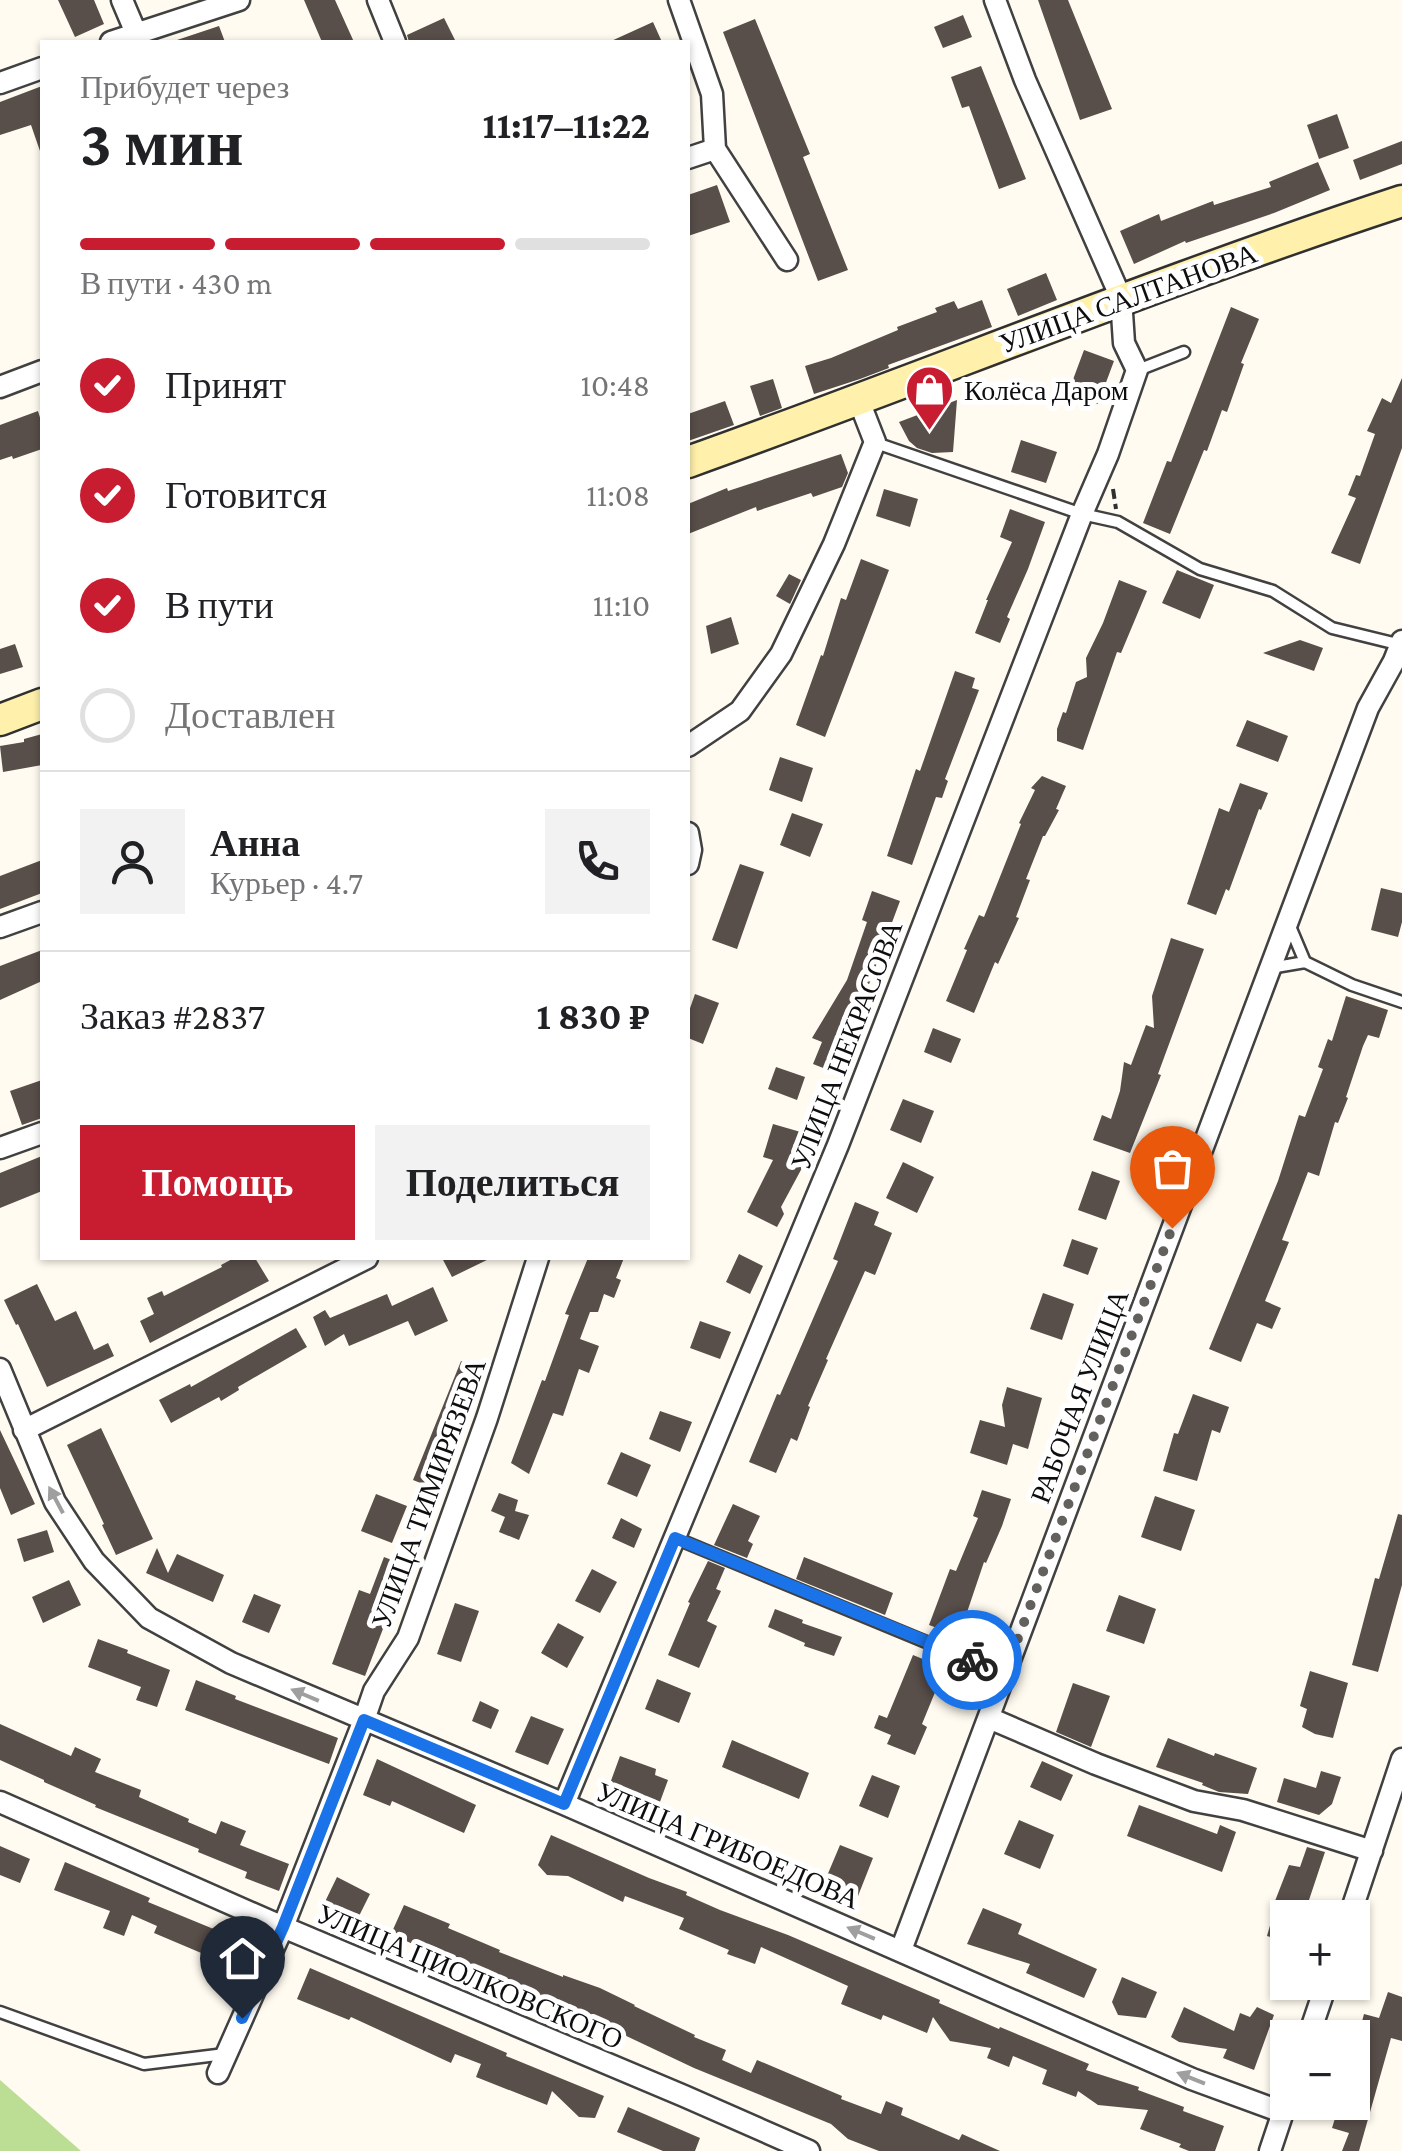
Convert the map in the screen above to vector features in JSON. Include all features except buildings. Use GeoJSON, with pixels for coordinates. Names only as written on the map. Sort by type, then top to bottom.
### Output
{"type":"FeatureCollection","features":[{"type":"Feature","properties":{"kind":"main road","name":"УЛИЦА САЛТАНОВА"},"geometry":{"type":"LineString","coordinates":[[690,461],[858,401],[1120,298],[1402,201]]}},
{"type":"Feature","properties":{"kind":"main road"},"geometry":{"type":"LineString","coordinates":[[0,720],[40,705]]}},
{"type":"Feature","properties":{"kind":"street"},"geometry":{"type":"LineString","coordinates":[[122,0],[136,33]]}},
{"type":"Feature","properties":{"kind":"street"},"geometry":{"type":"LineString","coordinates":[[117,40],[238,0]]}},
{"type":"Feature","properties":{"kind":"street"},"geometry":{"type":"LineString","coordinates":[[378,0],[393,40]]}},
{"type":"Feature","properties":{"kind":"street"},"geometry":{"type":"LineString","coordinates":[[679,0],[712,94],[715,149],[787,260]]}},
{"type":"Feature","properties":{"kind":"street"},"geometry":{"type":"LineString","coordinates":[[996,0],[1025,80],[1120,298],[1124,343],[1137,370]]}},
{"type":"Feature","properties":{"kind":"street"},"geometry":{"type":"LineString","coordinates":[[0,83],[40,69]]}},
{"type":"Feature","properties":{"kind":"street"},"geometry":{"type":"LineString","coordinates":[[690,157],[715,149]]}},
{"type":"Feature","properties":{"kind":"street","name":"УЛИЦА НЕКРАСОВА"},"geometry":{"type":"LineString","coordinates":[[564,1804],[838,1146],[1108,454],[1137,370]]}},
{"type":"Feature","properties":{"kind":"street"},"geometry":{"type":"LineString","coordinates":[[0,387],[40,372]]}},
{"type":"Feature","properties":{"kind":"street"},"geometry":{"type":"LineString","coordinates":[[690,745],[740,711],[781,654],[834,544],[875,442],[858,401]]}},
{"type":"Feature","properties":{"kind":"street","name":"РАБОЧАЯ УЛИЦА"},"geometry":{"type":"LineString","coordinates":[[901,1950],[1368,708],[1400,653]]}},
{"type":"Feature","properties":{"kind":"street"},"geometry":{"type":"LineString","coordinates":[[0,927],[40,913]]}},
{"type":"Feature","properties":{"kind":"street"},"geometry":{"type":"LineString","coordinates":[[0,1148],[40,1134]]}},
{"type":"Feature","properties":{"kind":"street"},"geometry":{"type":"LineString","coordinates":[[24,1430],[363,1260]]}},
{"type":"Feature","properties":{"kind":"street","name":"УЛИЦА ТИМИРЯЗЕВА"},"geometry":{"type":"LineString","coordinates":[[222,2063],[283,1927],[374,1690],[408,1638],[487,1418],[537,1260]]}},
{"type":"Feature","properties":{"kind":"street","name":"УЛИЦА ГРИБОЕДОВА"},"geometry":{"type":"LineString","coordinates":[[0,1369],[55,1502],[94,1561],[149,1618],[231,1663],[1192,2079],[1270,2100]]}},
{"type":"Feature","properties":{"kind":"street"},"geometry":{"type":"LineString","coordinates":[[989,1718],[1194,1801],[1243,1810],[1372,1851]]}},
{"type":"Feature","properties":{"kind":"street"},"geometry":{"type":"LineString","coordinates":[[1355,1900],[1402,1759]]}},
{"type":"Feature","properties":{"kind":"street","name":"УЛИЦА ЦИОЛКОВСКОГО"},"geometry":{"type":"LineString","coordinates":[[0,1802],[809,2151]]}},
{"type":"Feature","properties":{"kind":"street"},"geometry":{"type":"LineString","coordinates":[[1270,2151],[1280,2120]]}},
{"type":"Feature","properties":{"kind":"lane"},"geometry":{"type":"LineString","coordinates":[[1137,370],[1184,352]]}},
{"type":"Feature","properties":{"kind":"lane"},"geometry":{"type":"LineString","coordinates":[[875,442],[1082,514],[1118,522],[1200,569],[1273,591],[1332,628],[1400,653]]}},
{"type":"Feature","properties":{"kind":"lane"},"geometry":{"type":"LineString","coordinates":[[1288,923],[1305,962]]}},
{"type":"Feature","properties":{"kind":"lane"},"geometry":{"type":"LineString","coordinates":[[1269,968],[1305,962],[1352,986],[1402,1002]]}},
{"type":"Feature","properties":{"kind":"lane"},"geometry":{"type":"LineString","coordinates":[[675,1538],[1005,1673]]}},
{"type":"Feature","properties":{"kind":"lane"},"geometry":{"type":"LineString","coordinates":[[0,2012],[144,2064],[222,2063]]}},
{"type":"Feature","properties":{"kind":"green space"},"geometry":{"type":"Polygon","coordinates":[[[0,2080],[81,2151],[0,2151],[0,2080]]]}},
{"type":"Feature","properties":{"kind":"way so far"},"geometry":{"type":"LineString","coordinates":[[972,1660],[1005,1673],[1172,1228]]}},
{"type":"Feature","properties":{"kind":"place","name":"Колёса Даром"},"geometry":{"type":"Point","coordinates":[929,432]}},
{"type":"Feature","properties":{"kind":"route"},"geometry":{"type":"LineString","coordinates":[[242,2018],[283,1927],[364,1720],[564,1804],[675,1538],[972,1660]]}}]}
